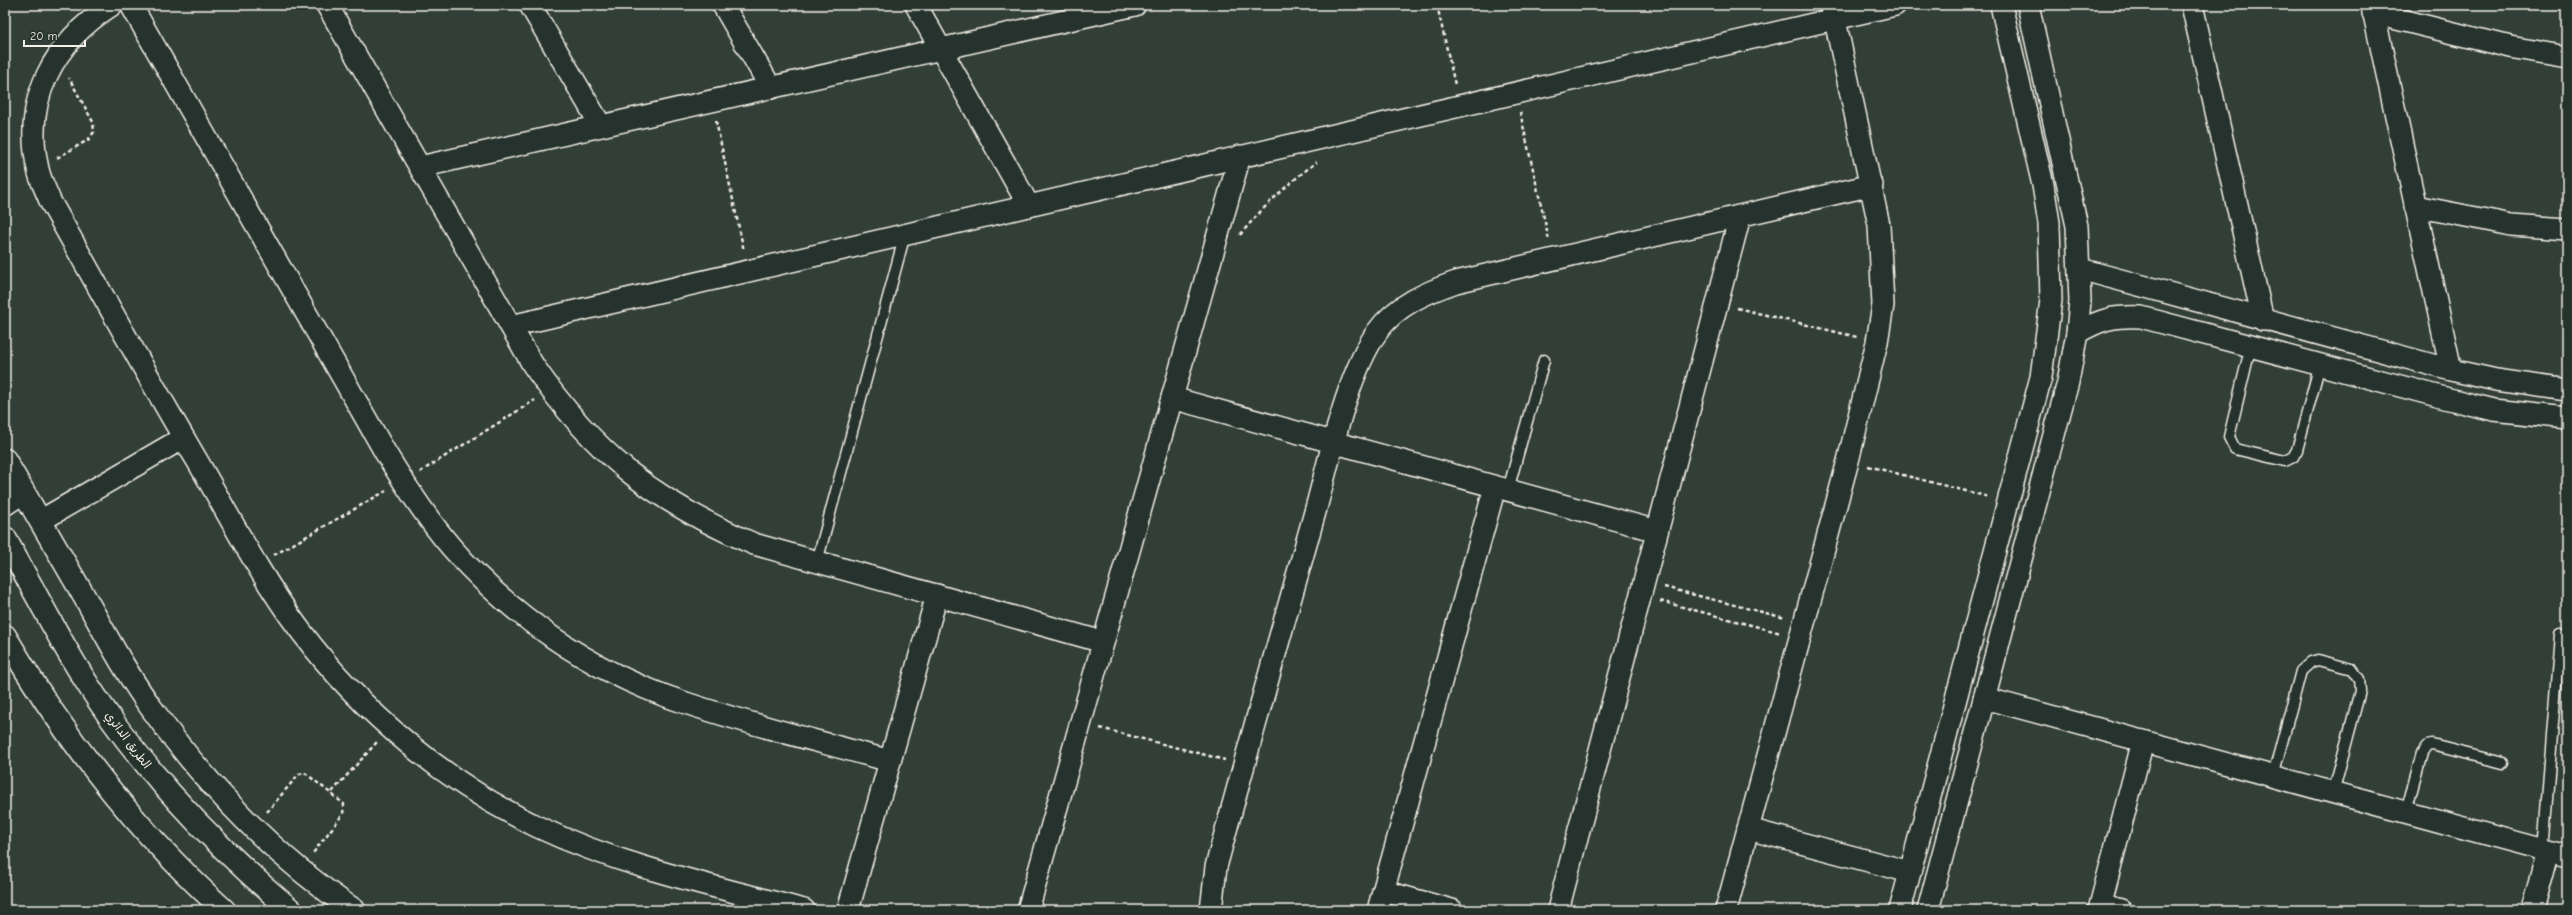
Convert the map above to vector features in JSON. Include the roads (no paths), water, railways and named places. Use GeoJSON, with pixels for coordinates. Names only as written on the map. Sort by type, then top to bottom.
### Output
{"type":"FeatureCollection","features":[{"type":"Feature","properties":{"kind":"main road"},"geometry":{"type":"LineString","coordinates":[[5,460],[121,662],[151,708],[185,752],[254,827],[301,869],[354,910]]}},
{"type":"Feature","properties":{"kind":"main road"},"geometry":{"type":"LineString","coordinates":[[5,504],[24,492]]}},
{"type":"Feature","properties":{"kind":"main road","name":"الطريق الدائري"},"geometry":{"type":"LineString","coordinates":[[5,538],[72,658],[108,714],[148,768],[192,819],[240,866],[291,910]]}},
{"type":"Feature","properties":{"kind":"main road"},"geometry":{"type":"LineString","coordinates":[[5,636],[64,731],[106,788],[148,836],[224,910]]}},
{"type":"Feature","properties":{"kind":"street"},"geometry":{"type":"LineString","coordinates":[[112,5],[88,20],[57,55],[44,82],[36,111],[34,140],[38,170],[50,201],[183,438],[271,588],[300,631],[333,670],[390,727],[448,773],[491,801],[536,826],[583,847],[631,864],[804,910]]}},
{"type":"Feature","properties":{"kind":"street"},"geometry":{"type":"LineString","coordinates":[[131,5],[389,458],[452,548],[490,587],[532,622],[564,644],[626,679],[677,700],[890,761]]}},
{"type":"Feature","properties":{"kind":"street"},"geometry":{"type":"LineString","coordinates":[[530,5],[601,126]]}},
{"type":"Feature","properties":{"kind":"street"},"geometry":{"type":"LineString","coordinates":[[723,5],[771,88]]}},
{"type":"Feature","properties":{"kind":"street"},"geometry":{"type":"LineString","coordinates":[[916,5],[1029,206]]}},
{"type":"Feature","properties":{"kind":"street"},"geometry":{"type":"LineString","coordinates":[[420,167],[942,50],[1135,5]]}},
{"type":"Feature","properties":{"kind":"street"},"geometry":{"type":"LineString","coordinates":[[511,326],[1516,92],[1833,12],[1895,5]]}},
{"type":"Feature","properties":{"kind":"street"},"geometry":{"type":"LineString","coordinates":[[1900,910],[2041,377],[2048,331],[2051,262],[2043,185],[2001,5]]}},
{"type":"Feature","properties":{"kind":"street"},"geometry":{"type":"LineString","coordinates":[[1928,910],[2068,382],[2077,333],[2080,269],[2077,226],[2069,183],[2028,5]]}},
{"type":"Feature","properties":{"kind":"street"},"geometry":{"type":"LineString","coordinates":[[2192,5],[2263,320]]}},
{"type":"Feature","properties":{"kind":"street"},"geometry":{"type":"LineString","coordinates":[[329,7],[532,365],[558,401],[590,438],[626,471],[665,500],[708,524],[754,544],[1103,642]]}},
{"type":"Feature","properties":{"kind":"street"},"geometry":{"type":"LineString","coordinates":[[2451,370],[2372,9],[2510,47],[2567,56]]}},
{"type":"Feature","properties":{"kind":"street"},"geometry":{"type":"LineString","coordinates":[[1726,910],[1848,461],[1877,342],[1883,306],[1879,225],[1872,185],[1833,12]]}},
{"type":"Feature","properties":{"kind":"street"},"geometry":{"type":"LineString","coordinates":[[1028,910],[1240,156]]}},
{"type":"Feature","properties":{"kind":"street"},"geometry":{"type":"LineString","coordinates":[[1212,910],[1216,867],[1334,442],[1361,357],[1378,330],[1400,308],[1427,292],[1456,282],[1872,185]]}},
{"type":"Feature","properties":{"kind":"street"},"geometry":{"type":"LineString","coordinates":[[2415,206],[2512,225],[2567,229]]}},
{"type":"Feature","properties":{"kind":"street"},"geometry":{"type":"LineString","coordinates":[[1558,910],[1740,216]]}},
{"type":"Feature","properties":{"kind":"street"},"geometry":{"type":"LineString","coordinates":[[2080,269],[2451,370],[2496,380],[2567,390]]}},
{"type":"Feature","properties":{"kind":"street"},"geometry":{"type":"LineString","coordinates":[[2077,333],[2099,320],[2120,316],[2141,317],[2494,410],[2567,418]]}},
{"type":"Feature","properties":{"kind":"street"},"geometry":{"type":"LineString","coordinates":[[1172,398],[1657,532]]}},
{"type":"Feature","properties":{"kind":"street"},"geometry":{"type":"LineString","coordinates":[[40,521],[183,438]]}},
{"type":"Feature","properties":{"kind":"street"},"geometry":{"type":"LineString","coordinates":[[1452,910],[1380,901],[1502,488]]}},
{"type":"Feature","properties":{"kind":"street"},"geometry":{"type":"LineString","coordinates":[[848,910],[937,596]]}},
{"type":"Feature","properties":{"kind":"street"},"geometry":{"type":"LineString","coordinates":[[1984,698],[2553,852],[2532,910]]}},
{"type":"Feature","properties":{"kind":"street"},"geometry":{"type":"LineString","coordinates":[[2121,910],[2100,907],[2144,741]]}},
{"type":"Feature","properties":{"kind":"street"},"geometry":{"type":"LineString","coordinates":[[1934,782],[1960,789]]}},
{"type":"Feature","properties":{"kind":"street"},"geometry":{"type":"LineString","coordinates":[[1748,829],[1910,872]]}},
{"type":"Feature","properties":{"kind":"street"},"geometry":{"type":"LineString","coordinates":[[1043,857],[1043,910]]}},
{"type":"Feature","properties":{"kind":"lane"},"geometry":{"type":"LineString","coordinates":[[817,562],[905,234]]}},
{"type":"Feature","properties":{"kind":"lane"},"geometry":{"type":"LineString","coordinates":[[2251,345],[2229,436],[2235,449],[2285,461],[2293,457],[2297,450],[2320,364]]}},
{"type":"Feature","properties":{"kind":"lane"},"geometry":{"type":"LineString","coordinates":[[1502,488],[1544,360]]}},
{"type":"Feature","properties":{"kind":"lane"},"geometry":{"type":"LineString","coordinates":[[2553,852],[2560,634]]}},
{"type":"Feature","properties":{"kind":"lane"},"geometry":{"type":"LineString","coordinates":[[2273,776],[2301,671],[2311,662],[2318,660],[2345,667],[2356,673],[2360,691],[2333,793]]}},
{"type":"Feature","properties":{"kind":"lane"},"geometry":{"type":"LineString","coordinates":[[2406,812],[2422,753],[2427,746],[2432,745],[2503,763]]}}]}
